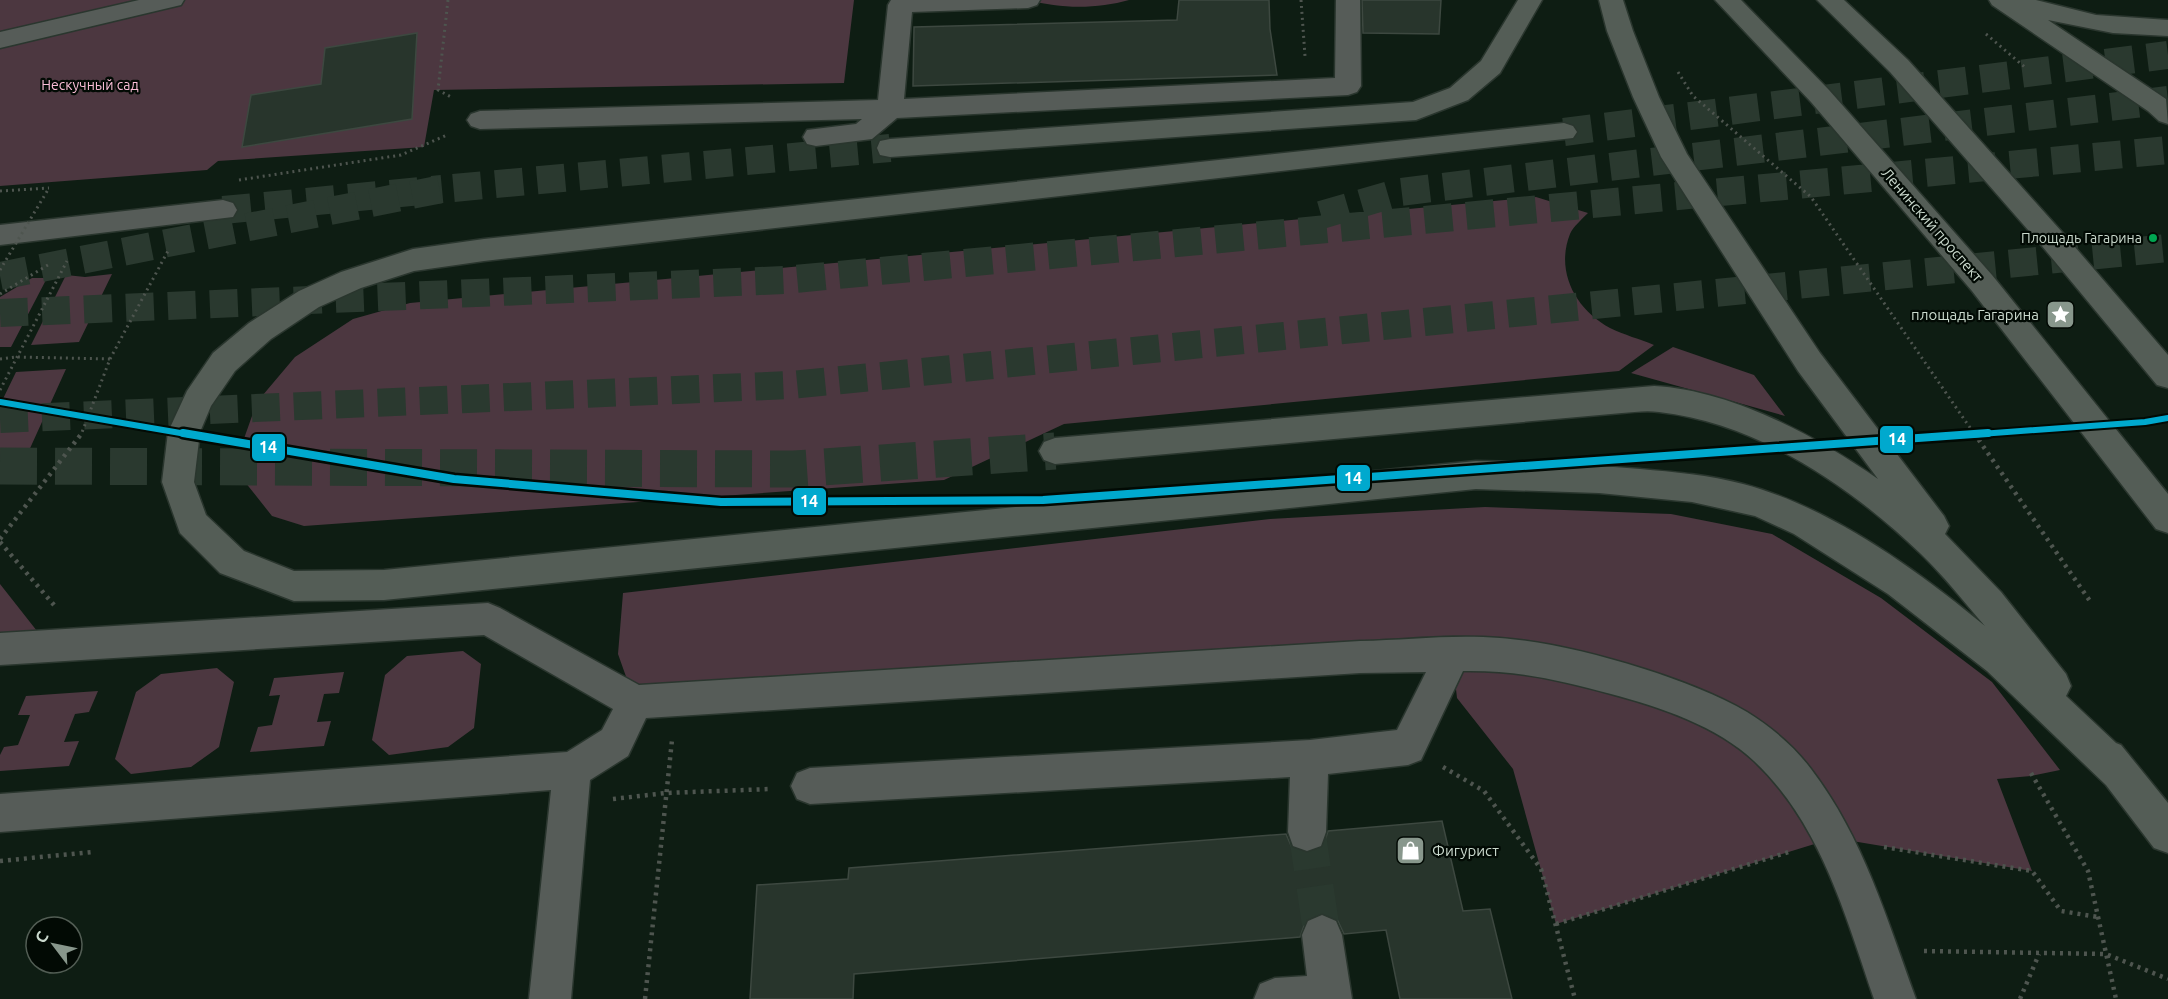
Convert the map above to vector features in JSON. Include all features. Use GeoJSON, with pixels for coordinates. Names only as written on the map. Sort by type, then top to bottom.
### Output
{"type":"FeatureCollection","features":[{"type":"Feature","properties":{"kind":"main road"},"geometry":{"type":"LineString","coordinates":[[890,148],[1416,111],[1459,94],[1491,67],[1530,0]]}},
{"type":"Feature","properties":{"kind":"main road"},"geometry":{"type":"LineString","coordinates":[[1611,0],[1620,31],[1646,97],[1675,157],[1726,238],[1809,362],[2002,620],[2168,834]]}},
{"type":"Feature","properties":{"kind":"main road","name":"Ленинский проспект"},"geometry":{"type":"LineString","coordinates":[[1727,0],[1820,96],[1982,284],[2168,519]]}},
{"type":"Feature","properties":{"kind":"main road"},"geometry":{"type":"LineString","coordinates":[[1829,0],[1899,66],[2052,238],[2168,376]]}},
{"type":"Feature","properties":{"kind":"main road"},"geometry":{"type":"LineString","coordinates":[[2001,0],[2157,105],[2168,115]]}},
{"type":"Feature","properties":{"kind":"main road"},"geometry":{"type":"LineString","coordinates":[[2013,0],[2085,23],[2128,28],[2168,28]]}},
{"type":"Feature","properties":{"kind":"main road"},"geometry":{"type":"LineString","coordinates":[[1564,132],[496,248],[413,260],[351,280],[309,299],[260,331],[224,362],[198,400],[184,432],[178,482],[192,524],[232,562],[294,586],[384,585],[1476,475],[1562,477],[1702,488],[1746,498],[1796,519],[1843,544],[1906,585],[1975,638],[2045,698],[2122,775]]}},
{"type":"Feature","properties":{"kind":"main road"},"geometry":{"type":"LineString","coordinates":[[1055,451],[1622,400],[1656,399],[1691,405],[1728,415],[1778,436],[1827,463],[1873,493],[1934,545],[2002,620]]}},
{"type":"Feature","properties":{"kind":"street"},"geometry":{"type":"LineString","coordinates":[[0,40],[172,0]]}},
{"type":"Feature","properties":{"kind":"street"},"geometry":{"type":"LineString","coordinates":[[816,137],[863,134],[890,109],[900,5],[1028,0]]}},
{"type":"Feature","properties":{"kind":"street"},"geometry":{"type":"LineString","coordinates":[[480,120],[890,109],[1348,86],[1348,0]]}},
{"type":"Feature","properties":{"kind":"street"},"geometry":{"type":"LineString","coordinates":[[0,235],[223,210]]}},
{"type":"Feature","properties":{"kind":"street"},"geometry":{"type":"LineString","coordinates":[[0,649],[488,619],[636,702],[1360,657],[1499,654],[1546,660],[1629,682],[1683,702],[1733,724],[1767,748],[1797,781],[1828,829],[1852,877],[1895,999]]}},
{"type":"Feature","properties":{"kind":"street"},"geometry":{"type":"LineString","coordinates":[[792,787],[1310,758],[1408,747],[1453,654]]}},
{"type":"Feature","properties":{"kind":"street"},"geometry":{"type":"LineString","coordinates":[[0,813],[573,770],[615,743],[636,702]]}},
{"type":"Feature","properties":{"kind":"street"},"geometry":{"type":"LineString","coordinates":[[1307,832],[1310,758]]}},
{"type":"Feature","properties":{"kind":"street"},"geometry":{"type":"LineString","coordinates":[[550,999],[573,770]]}},
{"type":"Feature","properties":{"kind":"street"},"geometry":{"type":"LineString","coordinates":[[1275,999],[1331,997],[1322,935]]}},
{"type":"Feature","properties":{"kind":"path"},"geometry":{"type":"LineString","coordinates":[[236,180],[401,155],[480,120],[483,114],[438,90],[448,0]]}},
{"type":"Feature","properties":{"kind":"path"},"geometry":{"type":"LineString","coordinates":[[1986,34],[2027,69]]}},
{"type":"Feature","properties":{"kind":"path"},"geometry":{"type":"LineString","coordinates":[[1674,67],[1693,96],[1811,197],[2092,604]]}},
{"type":"Feature","properties":{"kind":"path"},"geometry":{"type":"LineString","coordinates":[[0,191],[49,188],[0,270]]}},
{"type":"Feature","properties":{"kind":"path"},"geometry":{"type":"LineString","coordinates":[[87,643],[0,540],[83,432],[110,359],[170,247],[159,248]]}},
{"type":"Feature","properties":{"kind":"path"},"geometry":{"type":"LineString","coordinates":[[0,390],[68,260]]}},
{"type":"Feature","properties":{"kind":"path"},"geometry":{"type":"LineString","coordinates":[[0,294],[55,261]]}},
{"type":"Feature","properties":{"kind":"path"},"geometry":{"type":"LineString","coordinates":[[0,359],[17,357],[110,359]]}},
{"type":"Feature","properties":{"kind":"path"},"geometry":{"type":"LineString","coordinates":[[645,999],[676,699]]}},
{"type":"Feature","properties":{"kind":"path"},"geometry":{"type":"LineString","coordinates":[[1408,747],[1484,790],[1541,869],[1575,999]]}},
{"type":"Feature","properties":{"kind":"path"},"geometry":{"type":"LineString","coordinates":[[2031,773],[2088,871],[2116,999]]}},
{"type":"Feature","properties":{"kind":"path"},"geometry":{"type":"LineString","coordinates":[[666,793],[792,787]]}},
{"type":"Feature","properties":{"kind":"path"},"geometry":{"type":"LineString","coordinates":[[1878,950],[2106,954],[2168,979]]}},
{"type":"Feature","properties":{"kind":"path"},"geometry":{"type":"LineString","coordinates":[[2020,999],[2039,954]]}},
{"type":"Feature","properties":{"kind":"green space","name":"Нескучный сад"},"geometry":{"type":"Polygon","coordinates":[[[0,0],[854,0],[844,83],[434,90],[424,147],[218,161],[207,170],[0,186],[0,0]]]}},
{"type":"Feature","properties":{"kind":"green space"},"geometry":{"type":"Polygon","coordinates":[[[1029,0],[1129,0],[1079,7],[1029,0]]]}},
{"type":"Feature","properties":{"kind":"green space"},"geometry":{"type":"Polygon","coordinates":[[[1536,197],[1588,213],[1571,231],[1566,248],[1567,276],[1578,300],[1587,311],[1610,328],[1654,345],[1619,371],[1064,424],[944,480],[304,526],[272,516],[245,482],[241,447],[257,402],[295,357],[353,319],[410,303],[1536,197]]]}},
{"type":"Feature","properties":{"kind":"green space"},"geometry":{"type":"Polygon","coordinates":[[[112,274],[79,342],[31,345],[66,275],[85,277],[112,274]]]}},
{"type":"Feature","properties":{"kind":"green space"},"geometry":{"type":"Polygon","coordinates":[[[32,278],[47,278],[11,347],[0,347],[0,297],[32,278]]]}},
{"type":"Feature","properties":{"kind":"green space"},"geometry":{"type":"Polygon","coordinates":[[[1673,347],[1754,375],[1785,416],[1631,373],[1673,347]]]}},
{"type":"Feature","properties":{"kind":"green space"},"geometry":{"type":"Polygon","coordinates":[[[66,369],[22,466],[0,467],[0,405],[16,372],[66,369]]]}},
{"type":"Feature","properties":{"kind":"green space"},"geometry":{"type":"Polygon","coordinates":[[[1485,507],[1671,514],[1772,534],[1881,598],[1992,682],[2060,770],[2031,776],[1997,779],[2032,871],[1834,838],[1556,924],[1513,769],[1457,698],[1452,654],[635,702],[618,654],[623,593],[1270,519],[1485,507]]]}},
{"type":"Feature","properties":{"kind":"green space"},"geometry":{"type":"Polygon","coordinates":[[[0,584],[37,631],[0,633],[0,584]]]}},
{"type":"Feature","properties":{"kind":"green space"},"geometry":{"type":"Polygon","coordinates":[[[463,651],[481,664],[474,728],[448,747],[389,755],[372,740],[385,675],[407,656],[463,651]]]}},
{"type":"Feature","properties":{"kind":"green space"},"geometry":{"type":"Polygon","coordinates":[[[217,668],[234,682],[219,747],[191,767],[131,774],[115,759],[136,692],[161,674],[217,668]]]}},
{"type":"Feature","properties":{"kind":"green space"},"geometry":{"type":"Polygon","coordinates":[[[344,672],[339,693],[324,694],[317,722],[331,721],[324,746],[250,752],[258,727],[272,725],[280,695],[269,696],[274,678],[344,672]]]}},
{"type":"Feature","properties":{"kind":"green space"},"geometry":{"type":"Polygon","coordinates":[[[98,691],[89,712],[75,714],[64,742],[79,741],[69,766],[0,771],[0,755],[4,747],[18,745],[30,715],[18,715],[26,696],[98,691]]]}},
{"type":"Feature","properties":{"kind":"building"},"geometry":{"type":"Polygon","coordinates":[[[1179,0],[1269,0],[1270,29],[1277,75],[913,86],[914,27],[1177,20],[1179,0]]]}},
{"type":"Feature","properties":{"kind":"building"},"geometry":{"type":"Polygon","coordinates":[[[1362,0],[1441,0],[1439,34],[1363,33],[1362,0]]]}},
{"type":"Feature","properties":{"kind":"building"},"geometry":{"type":"Polygon","coordinates":[[[417,33],[412,119],[242,147],[251,95],[321,84],[325,48],[417,33]]]}},
{"type":"Feature","properties":{"kind":"building"},"geometry":{"type":"Polygon","coordinates":[[[1442,821],[1463,911],[1490,909],[1512,999],[1400,999],[1386,930],[1344,934],[1337,919],[1323,913],[1306,920],[1300,937],[854,974],[853,999],[750,999],[757,885],[848,879],[849,868],[1286,834],[1292,848],[1308,853],[1323,847],[1328,831],[1442,821]]]}},
{"type":"Feature","properties":{"kind":"tunnel"},"geometry":{"type":"LineString","coordinates":[[1564,132],[2168,55]]}},
{"type":"Feature","properties":{"kind":"tunnel"},"geometry":{"type":"LineString","coordinates":[[1321,215],[1400,192],[2168,100]]}},
{"type":"Feature","properties":{"kind":"tunnel"},"geometry":{"type":"LineString","coordinates":[[0,276],[442,189],[890,148]]}},
{"type":"Feature","properties":{"kind":"tunnel"},"geometry":{"type":"LineString","coordinates":[[0,313],[784,280],[2168,150]]}},
{"type":"Feature","properties":{"kind":"tunnel"},"geometry":{"type":"LineString","coordinates":[[223,210],[442,189]]}},
{"type":"Feature","properties":{"kind":"tunnel"},"geometry":{"type":"LineString","coordinates":[[0,419],[791,385],[2168,248]]}},
{"type":"Feature","properties":{"kind":"tunnel"},"geometry":{"type":"LineString","coordinates":[[0,466],[794,469],[1055,451]]}},
{"type":"Feature","properties":{"kind":"tunnel"},"geometry":{"type":"LineString","coordinates":[[1307,832],[1322,935]]}},
{"type":"Feature","properties":{"kind":"transit line","name":"14"},"geometry":{"type":"LineString","coordinates":[[0,402],[454,479],[721,502],[1043,500],[2145,422],[2168,418]]}},
{"type":"Feature","properties":{"kind":"place","name":"Площадь Гагарина"},"geometry":{"type":"Point","coordinates":[2153,238]}},
{"type":"Feature","properties":{"kind":"place","name":"площадь Гагарина"},"geometry":{"type":"Point","coordinates":[2060,315]}},
{"type":"Feature","properties":{"kind":"place","name":"Фигурист"},"geometry":{"type":"Point","coordinates":[1411,851]}}]}
